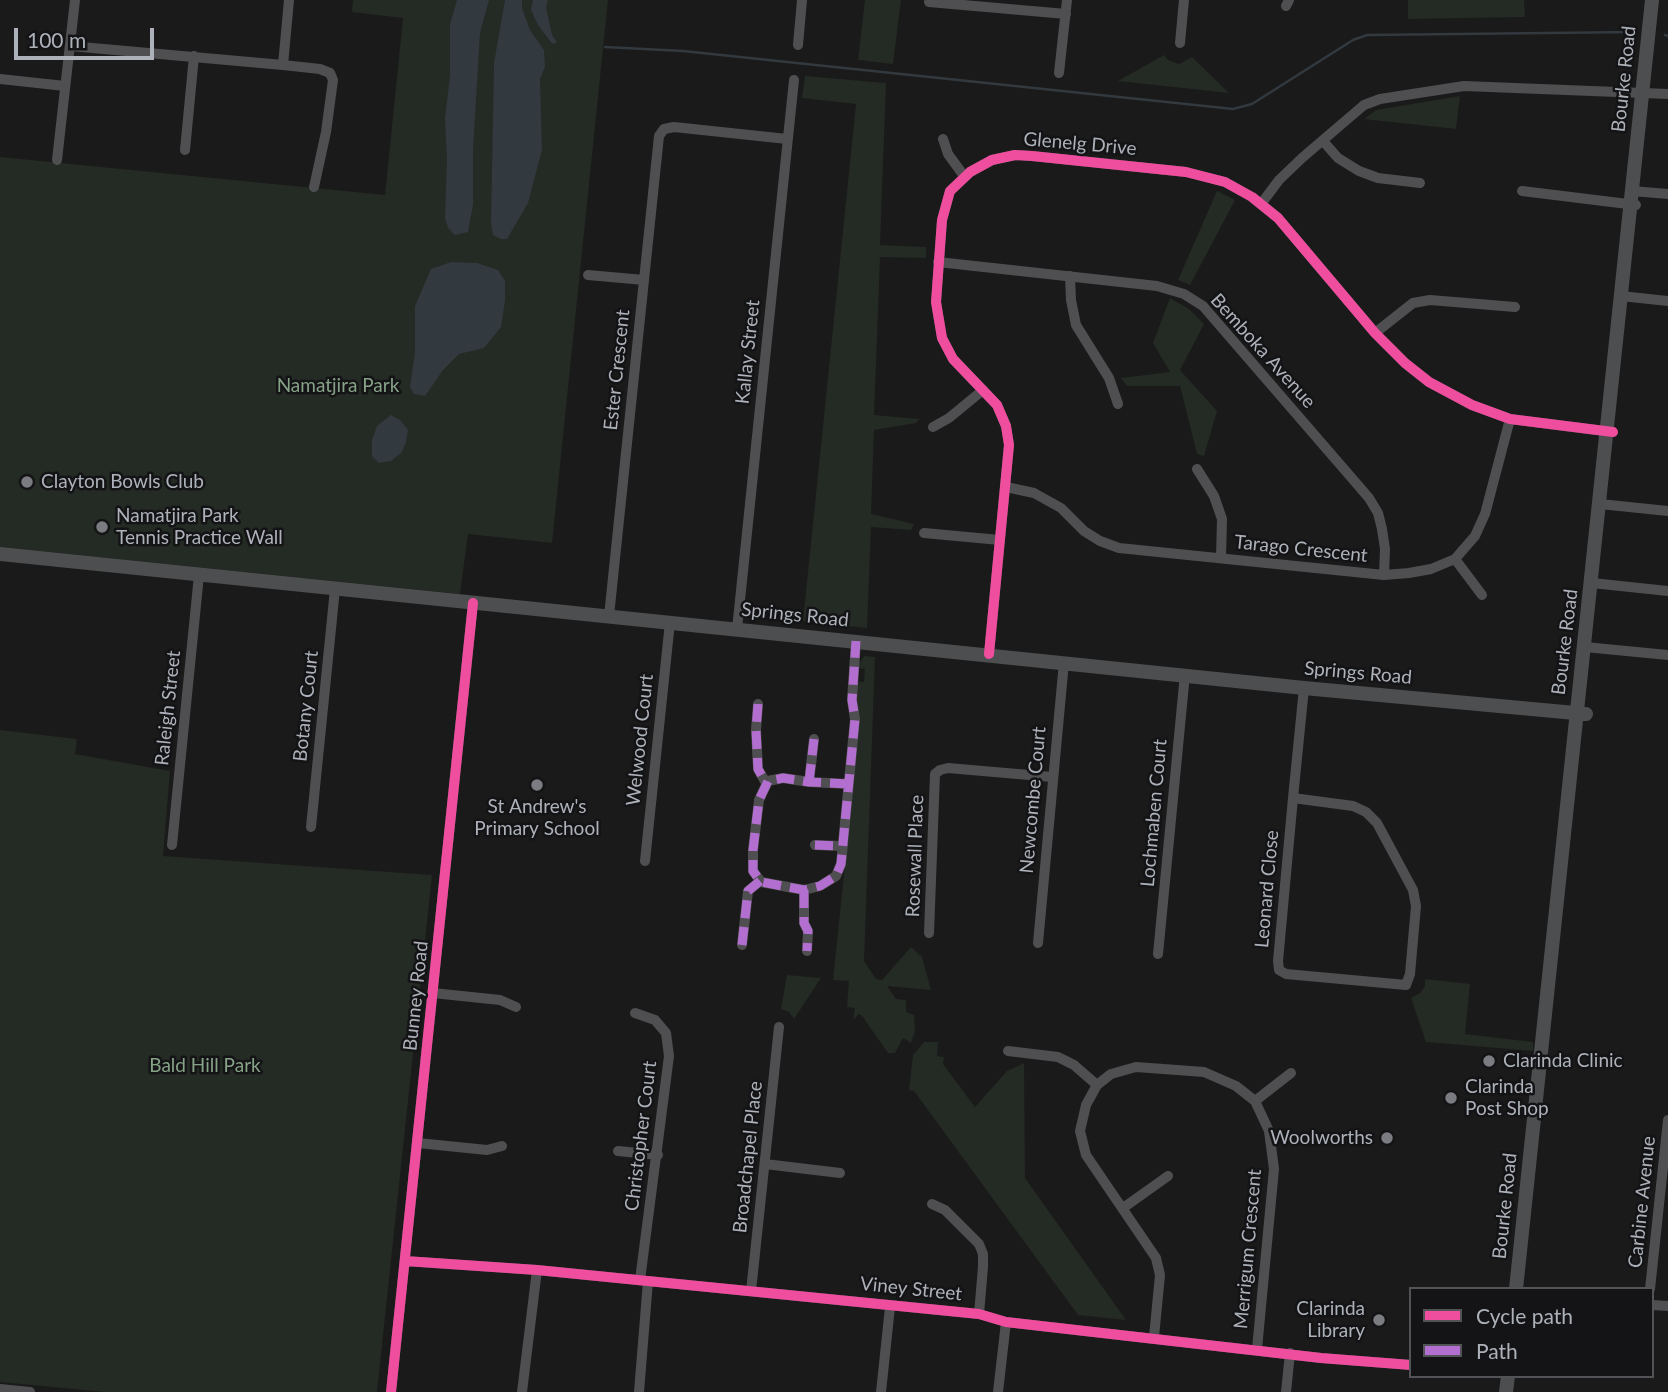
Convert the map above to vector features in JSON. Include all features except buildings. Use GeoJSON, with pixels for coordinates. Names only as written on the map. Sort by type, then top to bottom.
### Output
{"type":"FeatureCollection","features":[{"type":"Feature","properties":{"kind":"main road","name":"Bourke Road"},"geometry":{"type":"LineString","coordinates":[[1517,1287],[1589,647],[1645,94],[1652,0]]}},
{"type":"Feature","properties":{"kind":"main road","name":"Bourke Road"},"geometry":{"type":"LineString","coordinates":[[1645,94],[1658,0]]}},
{"type":"Feature","properties":{"kind":"main road","name":"Springs Road"},"geometry":{"type":"LineString","coordinates":[[0,554],[1581,714]]}},
{"type":"Feature","properties":{"kind":"main road","name":"Bourke Road"},"geometry":{"type":"LineString","coordinates":[[1525,1287],[1581,714]]}},
{"type":"Feature","properties":{"kind":"street"},"geometry":{"type":"LineString","coordinates":[[57,160],[75,0]]}},
{"type":"Feature","properties":{"kind":"street"},"geometry":{"type":"LineString","coordinates":[[283,65],[289,0]]}},
{"type":"Feature","properties":{"kind":"street"},"geometry":{"type":"LineString","coordinates":[[798,45],[802,0]]}},
{"type":"Feature","properties":{"kind":"street"},"geometry":{"type":"LineString","coordinates":[[1059,73],[1067,0]]}},
{"type":"Feature","properties":{"kind":"street"},"geometry":{"type":"LineString","coordinates":[[1180,43],[1184,0]]}},
{"type":"Feature","properties":{"kind":"street"},"geometry":{"type":"LineString","coordinates":[[929,2],[1066,14]]}},
{"type":"Feature","properties":{"kind":"street"},"geometry":{"type":"LineString","coordinates":[[70,47],[320,68],[330,73],[332,80],[326,132],[314,187]]}},
{"type":"Feature","properties":{"kind":"street"},"geometry":{"type":"LineString","coordinates":[[185,150],[194,56]]}},
{"type":"Feature","properties":{"kind":"street"},"geometry":{"type":"LineString","coordinates":[[0,79],[65,86]]}},
{"type":"Feature","properties":{"kind":"street","name":"Kallay Street"},"geometry":{"type":"LineString","coordinates":[[737,629],[794,80]]}},
{"type":"Feature","properties":{"kind":"street"},"geometry":{"type":"LineString","coordinates":[[1261,204],[1286,173],[1369,103],[1446,88],[1476,87],[1668,94]]}},
{"type":"Feature","properties":{"kind":"street","name":"Ester Crescent"},"geometry":{"type":"LineString","coordinates":[[609,616],[660,126],[787,139]]}},
{"type":"Feature","properties":{"kind":"street"},"geometry":{"type":"LineString","coordinates":[[943,139],[948,155],[964,176]]}},
{"type":"Feature","properties":{"kind":"street"},"geometry":{"type":"LineString","coordinates":[[1323,141],[1338,158],[1359,171],[1378,178],[1420,183]]}},
{"type":"Feature","properties":{"kind":"street","name":"Glenelg Drive"},"geometry":{"type":"LineString","coordinates":[[989,654],[1009,445],[1006,426],[997,405],[953,359],[942,338],[936,302],[942,220],[950,191],[964,176],[992,160],[1015,155],[1032,156],[1195,173],[1225,182],[1279,218],[1375,333],[1405,363],[1443,391],[1510,419],[1610,432]]}},
{"type":"Feature","properties":{"kind":"street"},"geometry":{"type":"LineString","coordinates":[[1522,191],[1634,198],[1668,194]]}},
{"type":"Feature","properties":{"kind":"street","name":"Bemboka Avenue"},"geometry":{"type":"LineString","coordinates":[[938,262],[1157,286],[1184,294],[1203,306],[1369,498],[1378,513],[1382,529],[1385,549],[1384,575]]}},
{"type":"Feature","properties":{"kind":"street"},"geometry":{"type":"LineString","coordinates":[[588,275],[644,280]]}},
{"type":"Feature","properties":{"kind":"street"},"geometry":{"type":"LineString","coordinates":[[1070,276],[1076,325],[1110,378],[1118,404]]}},
{"type":"Feature","properties":{"kind":"street"},"geometry":{"type":"LineString","coordinates":[[1624,296],[1668,301]]}},
{"type":"Feature","properties":{"kind":"street"},"geometry":{"type":"LineString","coordinates":[[1375,333],[1413,303],[1430,300],[1515,307]]}},
{"type":"Feature","properties":{"kind":"street"},"geometry":{"type":"LineString","coordinates":[[933,427],[949,418],[984,390]]}},
{"type":"Feature","properties":{"kind":"street"},"geometry":{"type":"LineString","coordinates":[[1482,595],[1455,559],[1475,536],[1485,514],[1510,419]]}},
{"type":"Feature","properties":{"kind":"street"},"geometry":{"type":"LineString","coordinates":[[1197,469],[1214,496],[1222,519],[1221,558]]}},
{"type":"Feature","properties":{"kind":"street","name":"Tarago Crescent"},"geometry":{"type":"LineString","coordinates":[[1006,487],[1034,493],[1061,508],[1084,531],[1119,548],[1384,575],[1431,569],[1455,559]]}},
{"type":"Feature","properties":{"kind":"street"},"geometry":{"type":"LineString","coordinates":[[1603,504],[1668,511]]}},
{"type":"Feature","properties":{"kind":"street"},"geometry":{"type":"LineString","coordinates":[[924,533],[1000,540]]}},
{"type":"Feature","properties":{"kind":"street","name":"Raleigh Street"},"geometry":{"type":"LineString","coordinates":[[172,845],[199,575]]}},
{"type":"Feature","properties":{"kind":"street"},"geometry":{"type":"LineString","coordinates":[[1595,583],[1668,591]]}},
{"type":"Feature","properties":{"kind":"street","name":"Botany Court"},"geometry":{"type":"LineString","coordinates":[[311,827],[335,589]]}},
{"type":"Feature","properties":{"kind":"street","name":"Bunney Road"},"geometry":{"type":"LineString","coordinates":[[391,1392],[473,603]]}},
{"type":"Feature","properties":{"kind":"street","name":"Welwood Court"},"geometry":{"type":"LineString","coordinates":[[645,861],[670,622]]}},
{"type":"Feature","properties":{"kind":"street"},"geometry":{"type":"LineString","coordinates":[[848,784],[783,778],[766,783],[759,800],[752,867],[760,881],[769,885],[804,890],[820,886],[836,876],[841,864],[855,719],[852,700],[856,641]]}},
{"type":"Feature","properties":{"kind":"street"},"geometry":{"type":"LineString","coordinates":[[1589,647],[1668,655]]}},
{"type":"Feature","properties":{"kind":"street","name":"Newcombe Court"},"geometry":{"type":"LineString","coordinates":[[1038,943],[1064,662]]}},
{"type":"Feature","properties":{"kind":"street","name":"Lochmaben Court"},"geometry":{"type":"LineString","coordinates":[[1158,954],[1185,674]]}},
{"type":"Feature","properties":{"kind":"street","name":"Leonard Close"},"geometry":{"type":"LineString","coordinates":[[1293,798],[1353,806],[1366,812],[1377,823],[1413,890],[1416,906],[1410,974],[1406,985],[1286,974],[1279,970],[1278,961],[1293,798],[1304,688]]}},
{"type":"Feature","properties":{"kind":"street"},"geometry":{"type":"LineString","coordinates":[[758,704],[758,765],[760,775],[766,783]]}},
{"type":"Feature","properties":{"kind":"street"},"geometry":{"type":"LineString","coordinates":[[809,782],[814,739]]}},
{"type":"Feature","properties":{"kind":"street","name":"Rosewall Place"},"geometry":{"type":"LineString","coordinates":[[929,933],[935,774],[948,768],[1052,777]]}},
{"type":"Feature","properties":{"kind":"street"},"geometry":{"type":"LineString","coordinates":[[815,845],[842,846]]}},
{"type":"Feature","properties":{"kind":"street"},"geometry":{"type":"LineString","coordinates":[[743,945],[748,891],[760,881]]}},
{"type":"Feature","properties":{"kind":"street"},"geometry":{"type":"LineString","coordinates":[[804,890],[807,951]]}},
{"type":"Feature","properties":{"kind":"street"},"geometry":{"type":"LineString","coordinates":[[433,993],[500,1000],[516,1007]]}},
{"type":"Feature","properties":{"kind":"street","name":"Christopher Court"},"geometry":{"type":"LineString","coordinates":[[635,1013],[655,1020],[666,1033],[669,1056],[644,1280],[639,1392]]}},
{"type":"Feature","properties":{"kind":"street","name":"Broadchapel Place"},"geometry":{"type":"LineString","coordinates":[[751,1291],[779,1027]]}},
{"type":"Feature","properties":{"kind":"street"},"geometry":{"type":"LineString","coordinates":[[1008,1051],[1058,1057],[1074,1065],[1097,1086]]}},
{"type":"Feature","properties":{"kind":"street"},"geometry":{"type":"LineString","coordinates":[[1154,1337],[1160,1275],[1156,1258],[1086,1155],[1080,1131],[1086,1105],[1097,1086],[1111,1074],[1136,1067],[1204,1072],[1236,1086],[1255,1101],[1291,1073]]}},
{"type":"Feature","properties":{"kind":"street","name":"Merrigum Crescent"},"geometry":{"type":"LineString","coordinates":[[1255,1101],[1269,1131],[1273,1169],[1257,1349]]}},
{"type":"Feature","properties":{"kind":"street","name":"Carbine Avenue"},"geometry":{"type":"LineString","coordinates":[[1650,1287],[1668,1120]]}},
{"type":"Feature","properties":{"kind":"street"},"geometry":{"type":"LineString","coordinates":[[418,1143],[486,1150],[502,1146]]}},
{"type":"Feature","properties":{"kind":"street"},"geometry":{"type":"LineString","coordinates":[[618,1151],[658,1155]]}},
{"type":"Feature","properties":{"kind":"street"},"geometry":{"type":"LineString","coordinates":[[765,1164],[840,1173]]}},
{"type":"Feature","properties":{"kind":"street"},"geometry":{"type":"LineString","coordinates":[[1123,1208],[1168,1176]]}},
{"type":"Feature","properties":{"kind":"street"},"geometry":{"type":"LineString","coordinates":[[932,1204],[945,1210],[979,1244],[984,1267],[979,1314]]}},
{"type":"Feature","properties":{"kind":"street","name":"Viney Street"},"geometry":{"type":"LineString","coordinates":[[405,1261],[537,1270],[883,1304],[890,1307],[979,1314],[1006,1322],[1409,1365]]}},
{"type":"Feature","properties":{"kind":"street"},"geometry":{"type":"LineString","coordinates":[[522,1392],[537,1270]]}},
{"type":"Feature","properties":{"kind":"street"},"geometry":{"type":"LineString","coordinates":[[881,1392],[890,1307]]}},
{"type":"Feature","properties":{"kind":"street"},"geometry":{"type":"LineString","coordinates":[[998,1392],[1006,1322]]}},
{"type":"Feature","properties":{"kind":"street"},"geometry":{"type":"LineString","coordinates":[[1286,1392],[1290,1353]]}},
{"type":"Feature","properties":{"kind":"street"},"geometry":{"type":"LineString","coordinates":[[0,1389],[30,1392]]}},
{"type":"Feature","properties":{"kind":"green space","name":"Namatjira Park"},"geometry":{"type":"Polygon","coordinates":[[[353,0],[608,0],[552,543],[468,534],[460,594],[0,547],[0,157],[385,195],[403,18],[352,12],[353,0]]]}},
{"type":"Feature","properties":{"kind":"green space"},"geometry":{"type":"Polygon","coordinates":[[[865,0],[901,0],[893,64],[858,60],[865,0]]]}},
{"type":"Feature","properties":{"kind":"green space"},"geometry":{"type":"Polygon","coordinates":[[[1408,0],[1524,0],[1525,17],[1408,19],[1408,0]]]}},
{"type":"Feature","properties":{"kind":"green space"},"geometry":{"type":"Polygon","coordinates":[[[1164,55],[1168,60],[1179,64],[1192,57],[1229,93],[1118,81],[1164,55]]]}},
{"type":"Feature","properties":{"kind":"green space"},"geometry":{"type":"Polygon","coordinates":[[[805,76],[886,83],[880,245],[926,247],[926,258],[880,257],[874,415],[919,419],[916,423],[874,430],[871,514],[914,524],[911,530],[871,527],[867,628],[803,621],[856,104],[802,98],[805,76]]]}},
{"type":"Feature","properties":{"kind":"green space"},"geometry":{"type":"Polygon","coordinates":[[[1460,96],[1456,129],[1364,119],[1376,110],[1460,96]]]}},
{"type":"Feature","properties":{"kind":"green space"},"geometry":{"type":"Polygon","coordinates":[[[1217,191],[1235,200],[1190,285],[1178,280],[1217,191]]]}},
{"type":"Feature","properties":{"kind":"green space"},"geometry":{"type":"Polygon","coordinates":[[[1170,298],[1189,309],[1204,324],[1180,370],[1217,411],[1204,456],[1197,454],[1180,386],[1127,386],[1121,378],[1170,372],[1153,343],[1170,298]]]}},
{"type":"Feature","properties":{"kind":"green space"},"geometry":{"type":"Polygon","coordinates":[[[864,656],[875,657],[864,961],[876,979],[882,980],[911,947],[922,957],[931,990],[887,986],[896,999],[906,1000],[906,1012],[914,1015],[915,1031],[911,1043],[903,1038],[895,1053],[888,1053],[862,1016],[859,1014],[853,1020],[855,1008],[847,1007],[849,981],[833,980],[860,720],[856,704],[856,682],[864,682],[865,669],[857,668],[864,656]]]}},
{"type":"Feature","properties":{"kind":"green space","name":"Bald Hill Park"},"geometry":{"type":"Polygon","coordinates":[[[0,730],[77,739],[75,754],[170,771],[163,856],[432,875],[377,1392],[105,1392],[0,1382],[0,730]]]}},
{"type":"Feature","properties":{"kind":"green space"},"geometry":{"type":"Polygon","coordinates":[[[787,975],[821,978],[794,1019],[789,1012],[781,1009],[787,975]]]}},
{"type":"Feature","properties":{"kind":"green space"},"geometry":{"type":"Polygon","coordinates":[[[1425,979],[1470,984],[1465,1034],[1533,1042],[1533,1051],[1426,1042],[1411,998],[1420,993],[1425,986],[1425,979]]]}},
{"type":"Feature","properties":{"kind":"green space"},"geometry":{"type":"Polygon","coordinates":[[[924,1042],[938,1042],[937,1056],[944,1057],[943,1064],[975,1107],[1007,1071],[1024,1063],[1025,1178],[1126,1320],[1078,1315],[914,1091],[909,1090],[913,1055],[924,1042]]]}},
{"type":"Feature","properties":{"kind":"shaded area"},"geometry":{"type":"Polygon","coordinates":[[[457,0],[489,0],[480,33],[473,149],[473,205],[468,232],[455,235],[448,228],[445,218],[445,119],[450,75],[450,24],[457,0]]]}},
{"type":"Feature","properties":{"kind":"shaded area"},"geometry":{"type":"Polygon","coordinates":[[[505,0],[522,0],[530,30],[544,50],[545,67],[540,79],[542,150],[528,203],[507,239],[501,239],[493,235],[491,223],[494,63],[505,0]]]}},
{"type":"Feature","properties":{"kind":"shaded area"},"geometry":{"type":"Polygon","coordinates":[[[533,0],[548,0],[546,7],[552,35],[557,42],[553,44],[538,25],[531,10],[533,0]]]}},
{"type":"Feature","properties":{"kind":"shaded area"},"geometry":{"type":"Polygon","coordinates":[[[451,262],[477,263],[498,270],[505,281],[501,327],[484,348],[459,354],[443,370],[425,396],[414,394],[410,387],[415,353],[415,306],[431,269],[451,262]]]}},
{"type":"Feature","properties":{"kind":"shaded area"},"geometry":{"type":"Polygon","coordinates":[[[391,415],[400,420],[408,430],[406,442],[402,452],[391,461],[379,463],[372,456],[372,440],[377,426],[391,415]]]}},
{"type":"Feature","properties":{"kind":"waterway"},"geometry":{"type":"LineString","coordinates":[[605,47],[683,51],[1233,109],[1252,104],[1353,40],[1367,35],[1636,32]]}},
{"type":"Feature","properties":{"kind":"marked path"},"geometry":{"type":"LineString","coordinates":[[848,784],[783,778],[768,781],[759,800],[753,850],[753,871],[761,882],[804,890],[820,886],[836,876],[841,864],[855,719],[852,700],[856,641]]}},
{"type":"Feature","properties":{"kind":"marked path"},"geometry":{"type":"LineString","coordinates":[[758,704],[758,769],[766,783]]}},
{"type":"Feature","properties":{"kind":"marked path"},"geometry":{"type":"LineString","coordinates":[[809,782],[814,739]]}},
{"type":"Feature","properties":{"kind":"marked path"},"geometry":{"type":"LineString","coordinates":[[815,845],[842,846]]}},
{"type":"Feature","properties":{"kind":"marked path"},"geometry":{"type":"LineString","coordinates":[[742,945],[748,891],[760,881]]}},
{"type":"Feature","properties":{"kind":"marked path"},"geometry":{"type":"LineString","coordinates":[[804,890],[807,951]]}},
{"type":"Feature","properties":{"kind":"cycle path"},"geometry":{"type":"LineString","coordinates":[[989,654],[1009,445],[1006,426],[997,405],[953,359],[942,338],[936,302],[942,220],[950,191],[970,172],[992,160],[1015,155],[1032,156],[1186,172],[1225,182],[1252,197],[1278,218],[1375,333],[1429,382],[1472,405],[1510,419],[1613,432]]}},
{"type":"Feature","properties":{"kind":"cycle path"},"geometry":{"type":"LineString","coordinates":[[391,1392],[473,603]]}},
{"type":"Feature","properties":{"kind":"cycle path"},"geometry":{"type":"LineString","coordinates":[[405,1261],[537,1270],[979,1314],[1006,1322],[1321,1358],[1409,1365]]}},
{"type":"Feature","properties":{"kind":"place","name":"Clayton Bowls Club"},"geometry":{"type":"Point","coordinates":[27,482]}},
{"type":"Feature","properties":{"kind":"place","name":"Namatjira Park Tennis Practice Wall"},"geometry":{"type":"Point","coordinates":[102,527]}},
{"type":"Feature","properties":{"kind":"place","name":"St Andrew's Primary School"},"geometry":{"type":"Point","coordinates":[537,785]}},
{"type":"Feature","properties":{"kind":"place","name":"Clarinda Clinic"},"geometry":{"type":"Point","coordinates":[1489,1061]}},
{"type":"Feature","properties":{"kind":"place","name":"Clarinda Post Shop"},"geometry":{"type":"Point","coordinates":[1451,1098]}},
{"type":"Feature","properties":{"kind":"place","name":"Woolworths"},"geometry":{"type":"Point","coordinates":[1387,1138]}},
{"type":"Feature","properties":{"kind":"place","name":"Clarinda Library"},"geometry":{"type":"Point","coordinates":[1379,1320]}}]}
